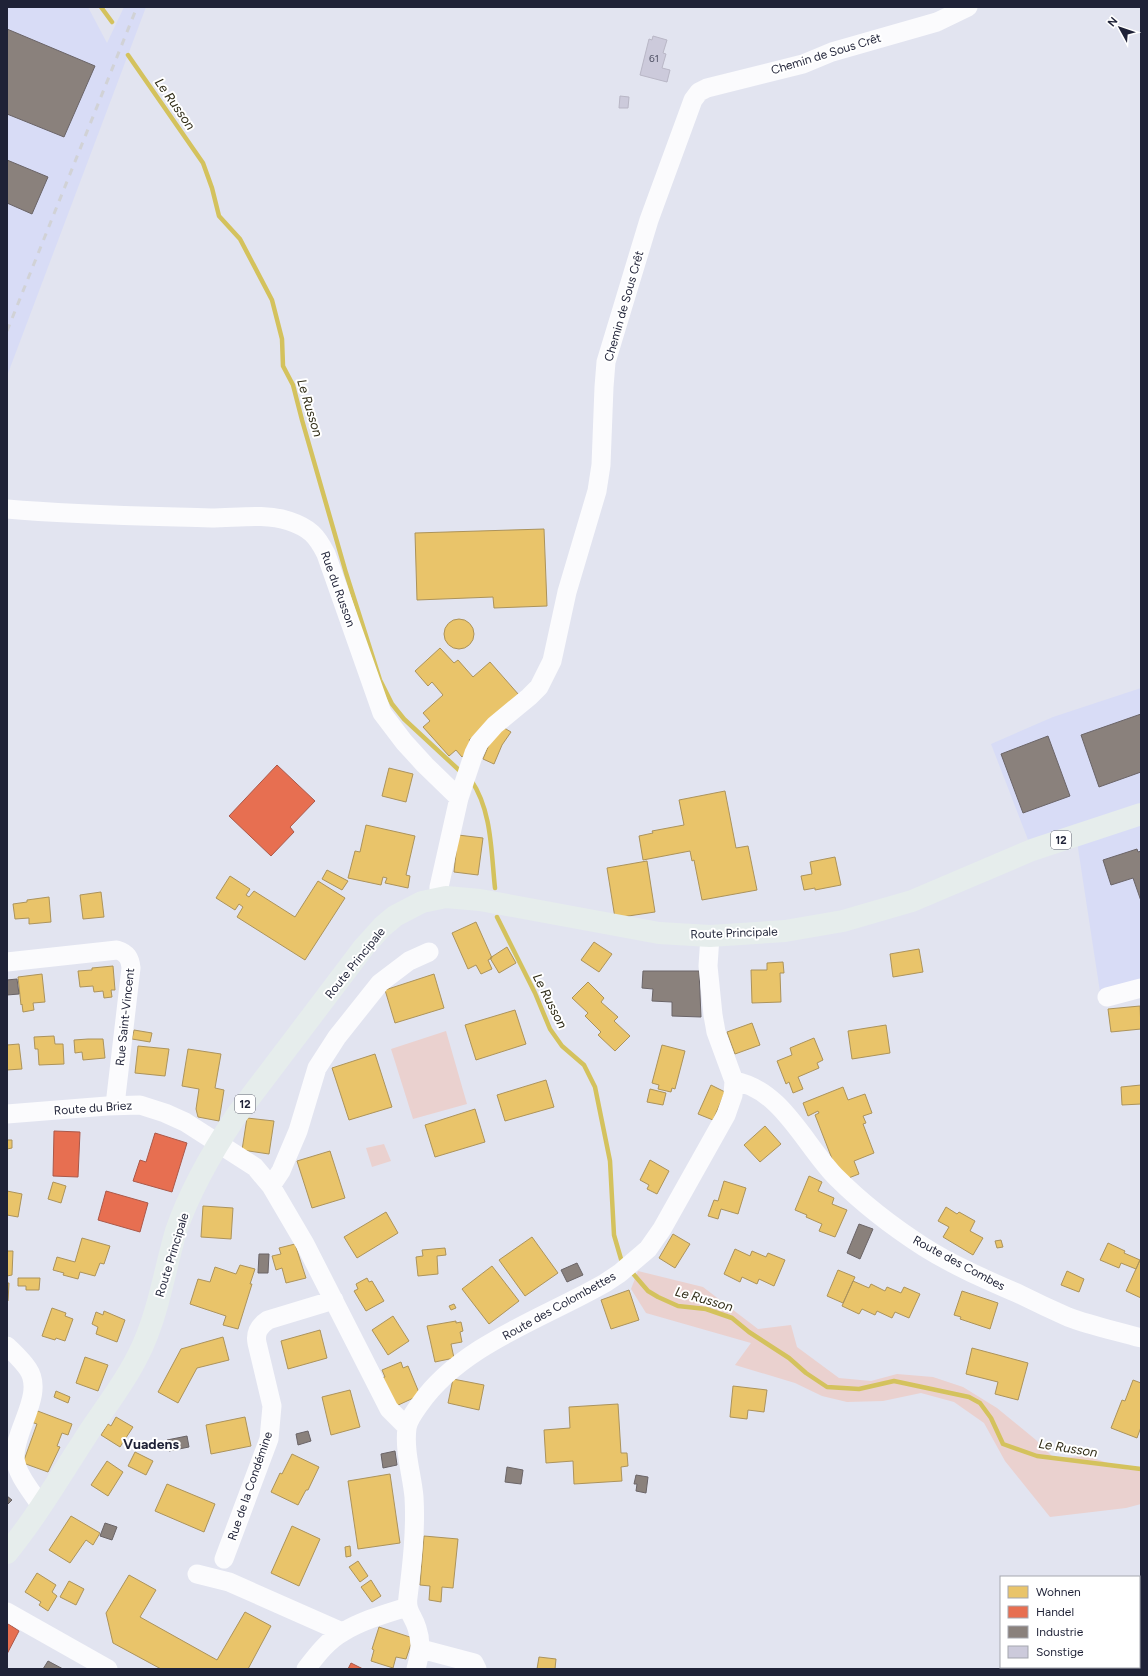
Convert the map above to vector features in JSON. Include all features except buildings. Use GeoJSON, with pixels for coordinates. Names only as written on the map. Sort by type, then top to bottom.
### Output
{"type":"FeatureCollection","features":[{"type":"Feature","properties":{"kind":"main road","name":"Route Principale"},"geometry":{"type":"LineString","coordinates":[[7,1553],[41,1506],[121,1384],[144,1345],[155,1312],[179,1225],[191,1194],[218,1144],[236,1116],[364,947],[382,927],[408,908],[439,897],[457,897],[659,933],[710,936],[785,931],[843,921],[912,901],[1032,850],[1141,814]]}},
{"type":"Feature","properties":{"kind":"street","name":"Chemin de Sous Crêt"},"geometry":{"type":"LineString","coordinates":[[459,798],[474,753],[479,743],[495,725],[530,697],[548,672],[552,661],[567,592],[599,478],[601,465],[604,387],[608,356],[649,220],[693,100],[699,92],[707,88],[803,64],[832,52],[937,22],[968,7]]}},
{"type":"Feature","properties":{"kind":"street","name":"Rue du Russon"},"geometry":{"type":"LineString","coordinates":[[7,509],[72,513],[270,518],[289,521],[306,528],[317,538],[326,554],[382,713],[404,742],[459,798]]}},
{"type":"Feature","properties":{"kind":"street"},"geometry":{"type":"LineString","coordinates":[[439,897],[439,887],[459,798]]}},
{"type":"Feature","properties":{"kind":"street","name":"Route des Colombettes"},"geometry":{"type":"LineString","coordinates":[[407,1607],[413,1552],[414,1498],[408,1451],[407,1427],[415,1410],[428,1391],[450,1370],[471,1355],[588,1293],[620,1273],[648,1249],[662,1229],[726,1115],[733,1095],[734,1082],[716,1032],[713,1014],[708,966],[710,936]]}},
{"type":"Feature","properties":{"kind":"street","name":"Rue Saint-Vincent"},"geometry":{"type":"LineString","coordinates":[[7,962],[117,950],[124,952],[130,959],[131,968],[115,1105]]}},
{"type":"Feature","properties":{"kind":"street"},"geometry":{"type":"LineString","coordinates":[[271,1186],[281,1172],[298,1131],[317,1068],[337,1037],[380,983],[410,961],[429,952]]}},
{"type":"Feature","properties":{"kind":"street"},"geometry":{"type":"LineString","coordinates":[[1107,997],[1141,988]]}},
{"type":"Feature","properties":{"kind":"street","name":"Route des Combes"},"geometry":{"type":"LineString","coordinates":[[734,1082],[750,1086],[769,1097],[782,1110],[827,1168],[851,1192],[862,1202],[925,1247],[981,1277],[1070,1317],[1141,1338]]}},
{"type":"Feature","properties":{"kind":"street","name":"Route du Briez"},"geometry":{"type":"LineString","coordinates":[[7,1114],[115,1105],[140,1105],[165,1113],[185,1122],[218,1144]]}},
{"type":"Feature","properties":{"kind":"street"},"geometry":{"type":"LineString","coordinates":[[218,1144],[255,1167],[271,1186],[334,1300],[389,1409],[407,1427]]}},
{"type":"Feature","properties":{"kind":"street","name":"Rue de la Condémine"},"geometry":{"type":"LineString","coordinates":[[224,1559],[269,1440],[272,1422],[272,1406],[257,1343],[257,1331],[262,1324],[268,1320],[334,1300]]}},
{"type":"Feature","properties":{"kind":"street"},"geometry":{"type":"LineString","coordinates":[[7,1346],[28,1369],[31,1376],[31,1401],[28,1412],[18,1434],[15,1457],[20,1472],[41,1506]]}},
{"type":"Feature","properties":{"kind":"street"},"geometry":{"type":"LineString","coordinates":[[197,1574],[229,1582],[342,1632]]}},
{"type":"Feature","properties":{"kind":"street"},"geometry":{"type":"LineString","coordinates":[[306,1669],[319,1652],[342,1632],[376,1616],[407,1607],[417,1628],[421,1649],[416,1669]]}},
{"type":"Feature","properties":{"kind":"street"},"geometry":{"type":"LineString","coordinates":[[7,1612],[108,1669]]}},
{"type":"Feature","properties":{"kind":"street"},"geometry":{"type":"LineString","coordinates":[[421,1649],[474,1663],[476,1669]]}},
{"type":"Feature","properties":{"kind":"shaded area"},"geometry":{"type":"Polygon","coordinates":[[[7,7],[88,7],[107,43],[124,7],[146,7],[7,376],[7,7]]]}},
{"type":"Feature","properties":{"kind":"shaded area"},"geometry":{"type":"Polygon","coordinates":[[[1141,688],[1141,988],[1100,992],[1076,835],[1032,850],[991,744],[1053,717],[1141,688]]]}},
{"type":"Feature","properties":{"kind":"shaded area"},"geometry":{"type":"Polygon","coordinates":[[[446,1031],[467,1104],[413,1119],[391,1049],[446,1031]]]}},
{"type":"Feature","properties":{"kind":"shaded area"},"geometry":{"type":"Polygon","coordinates":[[[384,1144],[391,1161],[372,1167],[366,1148],[384,1144]]]}},
{"type":"Feature","properties":{"kind":"shaded area"},"geometry":{"type":"Polygon","coordinates":[[[638,1271],[703,1287],[758,1329],[791,1325],[797,1347],[839,1378],[871,1381],[897,1374],[933,1377],[963,1387],[997,1408],[1036,1440],[1054,1458],[1087,1456],[1129,1470],[1141,1469],[1141,1504],[1126,1508],[1050,1517],[1005,1461],[984,1423],[954,1402],[921,1393],[883,1401],[847,1402],[822,1396],[795,1383],[735,1365],[751,1343],[646,1313],[631,1289],[638,1271]]]}},
{"type":"Feature","properties":{"kind":"waterway","name":"Le Russon"},"geometry":{"type":"LineString","coordinates":[[101,7],[112,22]]}},
{"type":"Feature","properties":{"kind":"waterway","name":"Le Russon"},"geometry":{"type":"LineString","coordinates":[[128,55],[203,163],[212,188],[219,216],[240,239],[272,300],[282,339],[283,366],[293,385],[346,573],[380,680],[392,704],[404,719],[460,771]]}},
{"type":"Feature","properties":{"kind":"waterway","name":"Le Russon"},"geometry":{"type":"LineString","coordinates":[[471,780],[478,792],[487,818],[495,888]]}},
{"type":"Feature","properties":{"kind":"waterway","name":"Le Russon"},"geometry":{"type":"LineString","coordinates":[[497,917],[535,993],[550,1029],[562,1046],[584,1065],[595,1087],[610,1161],[614,1235],[621,1259],[625,1264]]}},
{"type":"Feature","properties":{"kind":"waterway","name":"Le Russon"},"geometry":{"type":"LineString","coordinates":[[630,1270],[648,1291],[658,1297],[678,1306],[706,1309],[732,1318],[749,1332],[789,1358],[806,1373],[827,1387],[859,1389],[894,1381],[969,1397],[980,1403],[991,1418],[1003,1444],[1037,1456],[1141,1469]]}},
{"type":"Feature","properties":{"kind":"railway"},"geometry":{"type":"LineString","coordinates":[[7,331],[137,7]]}},
{"type":"Feature","properties":{"kind":"district","name":"Vuadens"},"geometry":{"type":"Point","coordinates":[151,1444]}}]}
